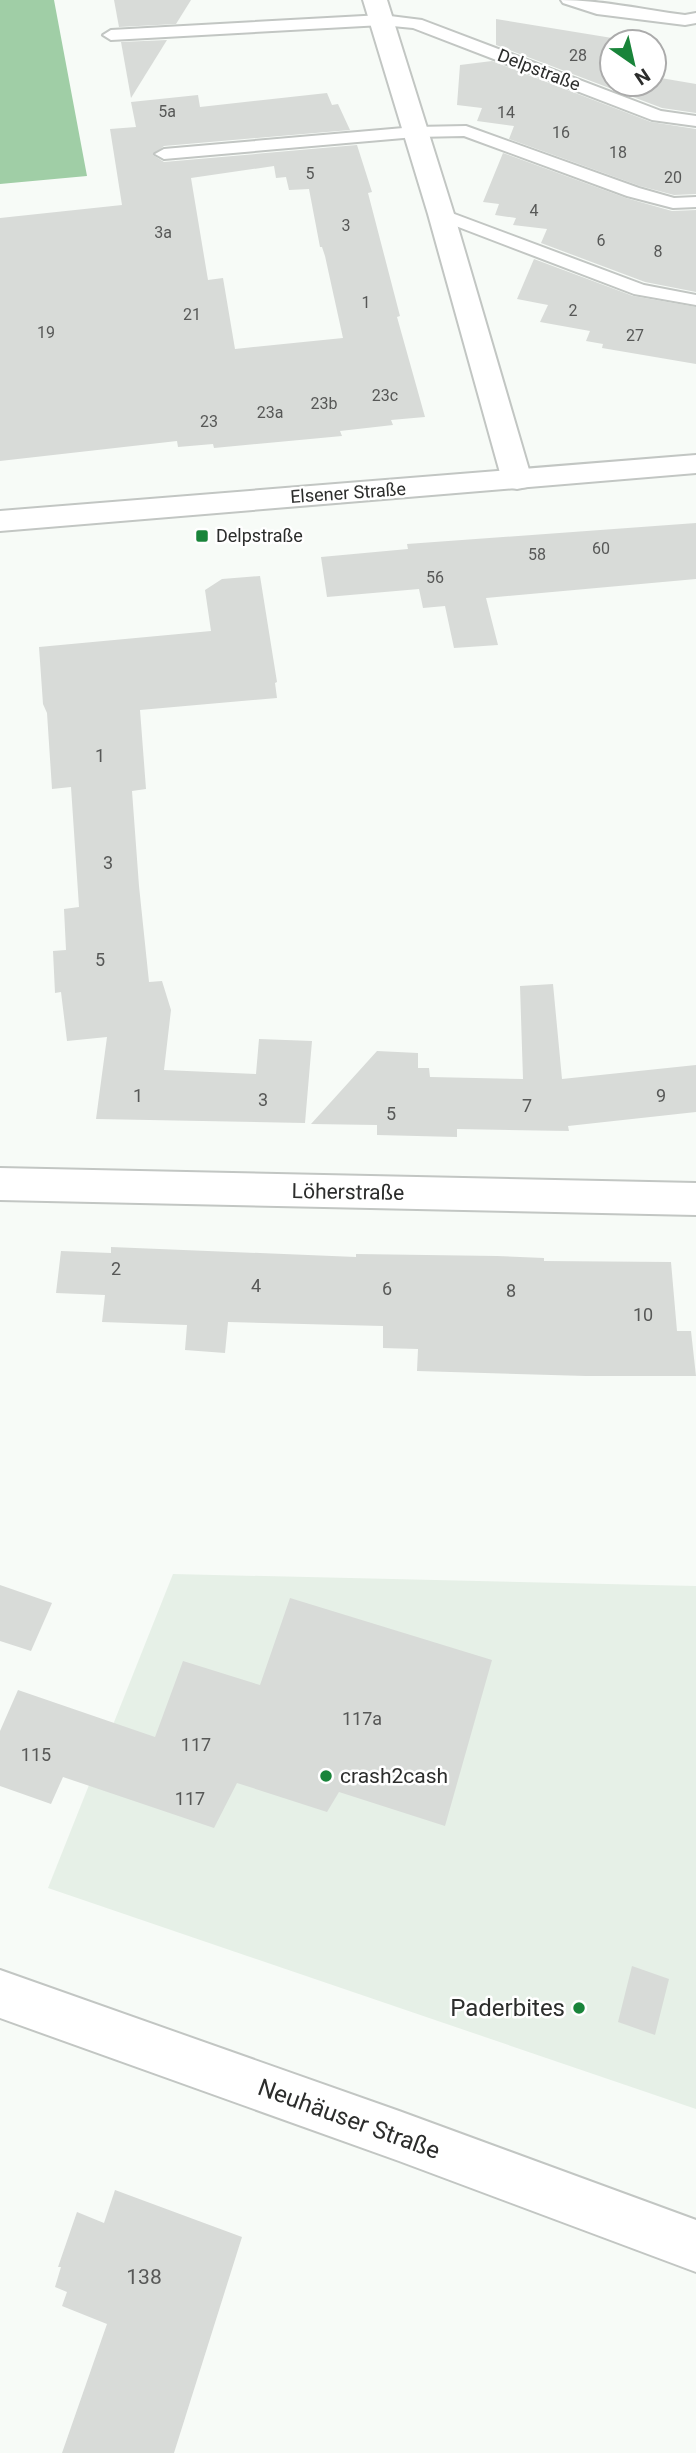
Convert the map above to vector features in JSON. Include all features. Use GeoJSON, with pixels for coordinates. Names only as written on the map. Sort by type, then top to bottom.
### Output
{"type":"FeatureCollection","features":[{"type":"Feature","properties":{"kind":"street"},"geometry":{"type":"LineString","coordinates":[[378,10],[441,214],[517,480]]}},
{"type":"Feature","properties":{"kind":"street","name":"Elsener Straße"},"geometry":{"type":"LineString","coordinates":[[0,521],[696,464]]}},
{"type":"Feature","properties":{"kind":"street","name":"Löherstraße"},"geometry":{"type":"LineString","coordinates":[[0,1184],[696,1199]]}},
{"type":"Feature","properties":{"kind":"street","name":"Neuhäuser Straße"},"geometry":{"type":"LineString","coordinates":[[0,1994],[399,2136],[696,2246]]}},
{"type":"Feature","properties":{"kind":"lane"},"geometry":{"type":"LineString","coordinates":[[569,0],[597,9],[685,20],[696,18]]}},
{"type":"Feature","properties":{"kind":"lane","name":"Delpstraße"},"geometry":{"type":"LineString","coordinates":[[111,35],[378,10],[658,116],[696,121]]}},
{"type":"Feature","properties":{"kind":"lane"},"geometry":{"type":"LineString","coordinates":[[164,154],[415,132],[466,131],[632,192],[673,203],[696,202]]}},
{"type":"Feature","properties":{"kind":"lane"},"geometry":{"type":"LineString","coordinates":[[441,214],[640,290],[696,300]]}},
{"type":"Feature","properties":{"kind":"shaded area"},"geometry":{"type":"Polygon","coordinates":[[[173,1574],[696,1586],[696,2109],[48,1888],[173,1574]]]}},
{"type":"Feature","properties":{"kind":"green space"},"geometry":{"type":"Polygon","coordinates":[[[0,0],[54,0],[87,176],[0,184],[0,0]]]}},
{"type":"Feature","properties":{"kind":"building"},"geometry":{"type":"Polygon","coordinates":[[[114,0],[191,0],[176,24],[119,27],[114,0]]]}},
{"type":"Feature","properties":{"kind":"building"},"geometry":{"type":"Polygon","coordinates":[[[496,19],[598,36],[598,84],[496,45],[496,19]]]}},
{"type":"Feature","properties":{"kind":"building"},"geometry":{"type":"Polygon","coordinates":[[[167,40],[131,98],[121,42],[167,40]]]}},
{"type":"Feature","properties":{"kind":"building"},"geometry":{"type":"Polygon","coordinates":[[[492,61],[651,122],[696,129],[696,194],[674,195],[640,186],[509,139],[514,126],[477,121],[482,108],[457,105],[460,65],[492,61]]]}},
{"type":"Feature","properties":{"kind":"building"},"geometry":{"type":"Polygon","coordinates":[[[668,79],[696,84],[696,113],[662,108],[636,98],[668,98],[668,79]]]}},
{"type":"Feature","properties":{"kind":"building"},"geometry":{"type":"Polygon","coordinates":[[[327,93],[332,105],[338,104],[350,130],[164,146],[153,155],[164,162],[357,145],[372,192],[368,193],[400,316],[397,317],[425,417],[391,420],[393,425],[340,431],[342,436],[214,448],[213,444],[178,447],[177,441],[0,461],[0,218],[122,205],[110,129],[136,127],[131,102],[198,95],[200,107],[327,93]],[[274,166],[191,178],[208,280],[223,278],[235,349],[343,338],[325,256],[320,247],[309,189],[289,190],[286,177],[276,178],[274,166]]]}},
{"type":"Feature","properties":{"kind":"building"},"geometry":{"type":"Polygon","coordinates":[[[503,153],[626,198],[672,211],[696,210],[696,292],[645,282],[541,243],[547,229],[513,225],[516,218],[495,215],[499,204],[483,202],[503,153]]]}},
{"type":"Feature","properties":{"kind":"building"},"geometry":{"type":"Polygon","coordinates":[[[534,259],[633,296],[696,307],[696,364],[602,348],[603,344],[586,341],[590,331],[540,322],[548,305],[517,299],[534,259]]]}},
{"type":"Feature","properties":{"kind":"building"},"geometry":{"type":"Polygon","coordinates":[[[696,523],[696,579],[486,598],[498,645],[454,648],[445,606],[423,608],[419,589],[327,597],[321,557],[408,549],[407,544],[696,523]]]}},
{"type":"Feature","properties":{"kind":"building"},"geometry":{"type":"Polygon","coordinates":[[[260,576],[277,682],[277,698],[140,710],[146,789],[132,791],[139,886],[149,982],[162,981],[171,1010],[164,1070],[256,1074],[259,1039],[312,1041],[305,1123],[96,1119],[107,1037],[67,1041],[61,992],[55,993],[53,951],[66,950],[64,909],[79,907],[71,787],[52,789],[39,647],[211,631],[205,590],[222,579],[260,576]]]}},
{"type":"Feature","properties":{"kind":"building"},"geometry":{"type":"Polygon","coordinates":[[[553,984],[562,1079],[696,1065],[696,1112],[568,1126],[569,1131],[457,1129],[457,1137],[377,1135],[377,1125],[311,1124],[377,1051],[418,1053],[418,1068],[429,1068],[430,1077],[523,1079],[520,986],[553,984]]]}},
{"type":"Feature","properties":{"kind":"building"},"geometry":{"type":"Polygon","coordinates":[[[111,1247],[356,1257],[356,1254],[497,1256],[544,1258],[544,1261],[671,1262],[677,1331],[691,1331],[696,1376],[417,1371],[418,1349],[383,1348],[383,1326],[228,1322],[225,1353],[185,1350],[187,1325],[102,1322],[105,1295],[56,1293],[61,1251],[111,1253],[111,1247]]]}},
{"type":"Feature","properties":{"kind":"building"},"geometry":{"type":"Polygon","coordinates":[[[0,1585],[52,1603],[31,1651],[0,1641],[0,1585]]]}},
{"type":"Feature","properties":{"kind":"building"},"geometry":{"type":"Polygon","coordinates":[[[290,1598],[492,1660],[445,1826],[339,1792],[327,1812],[237,1783],[214,1828],[63,1777],[51,1804],[0,1786],[0,1731],[18,1690],[155,1737],[183,1661],[260,1685],[290,1598]]]}},
{"type":"Feature","properties":{"kind":"building"},"geometry":{"type":"Polygon","coordinates":[[[632,1966],[669,1979],[655,2035],[618,2022],[632,1966]]]}},
{"type":"Feature","properties":{"kind":"building"},"geometry":{"type":"Polygon","coordinates":[[[115,2190],[242,2237],[174,2453],[62,2453],[107,2324],[62,2306],[67,2292],[55,2287],[61,2267],[58,2267],[77,2212],[104,2223],[115,2190]]]}},
{"type":"Feature","properties":{"kind":"place","name":"Delpstraße"},"geometry":{"type":"Point","coordinates":[202,536]}},
{"type":"Feature","properties":{"kind":"place","name":"crash2cash"},"geometry":{"type":"Point","coordinates":[326,1776]}},
{"type":"Feature","properties":{"kind":"place","name":"Paderbites"},"geometry":{"type":"Point","coordinates":[579,2008]}}]}
